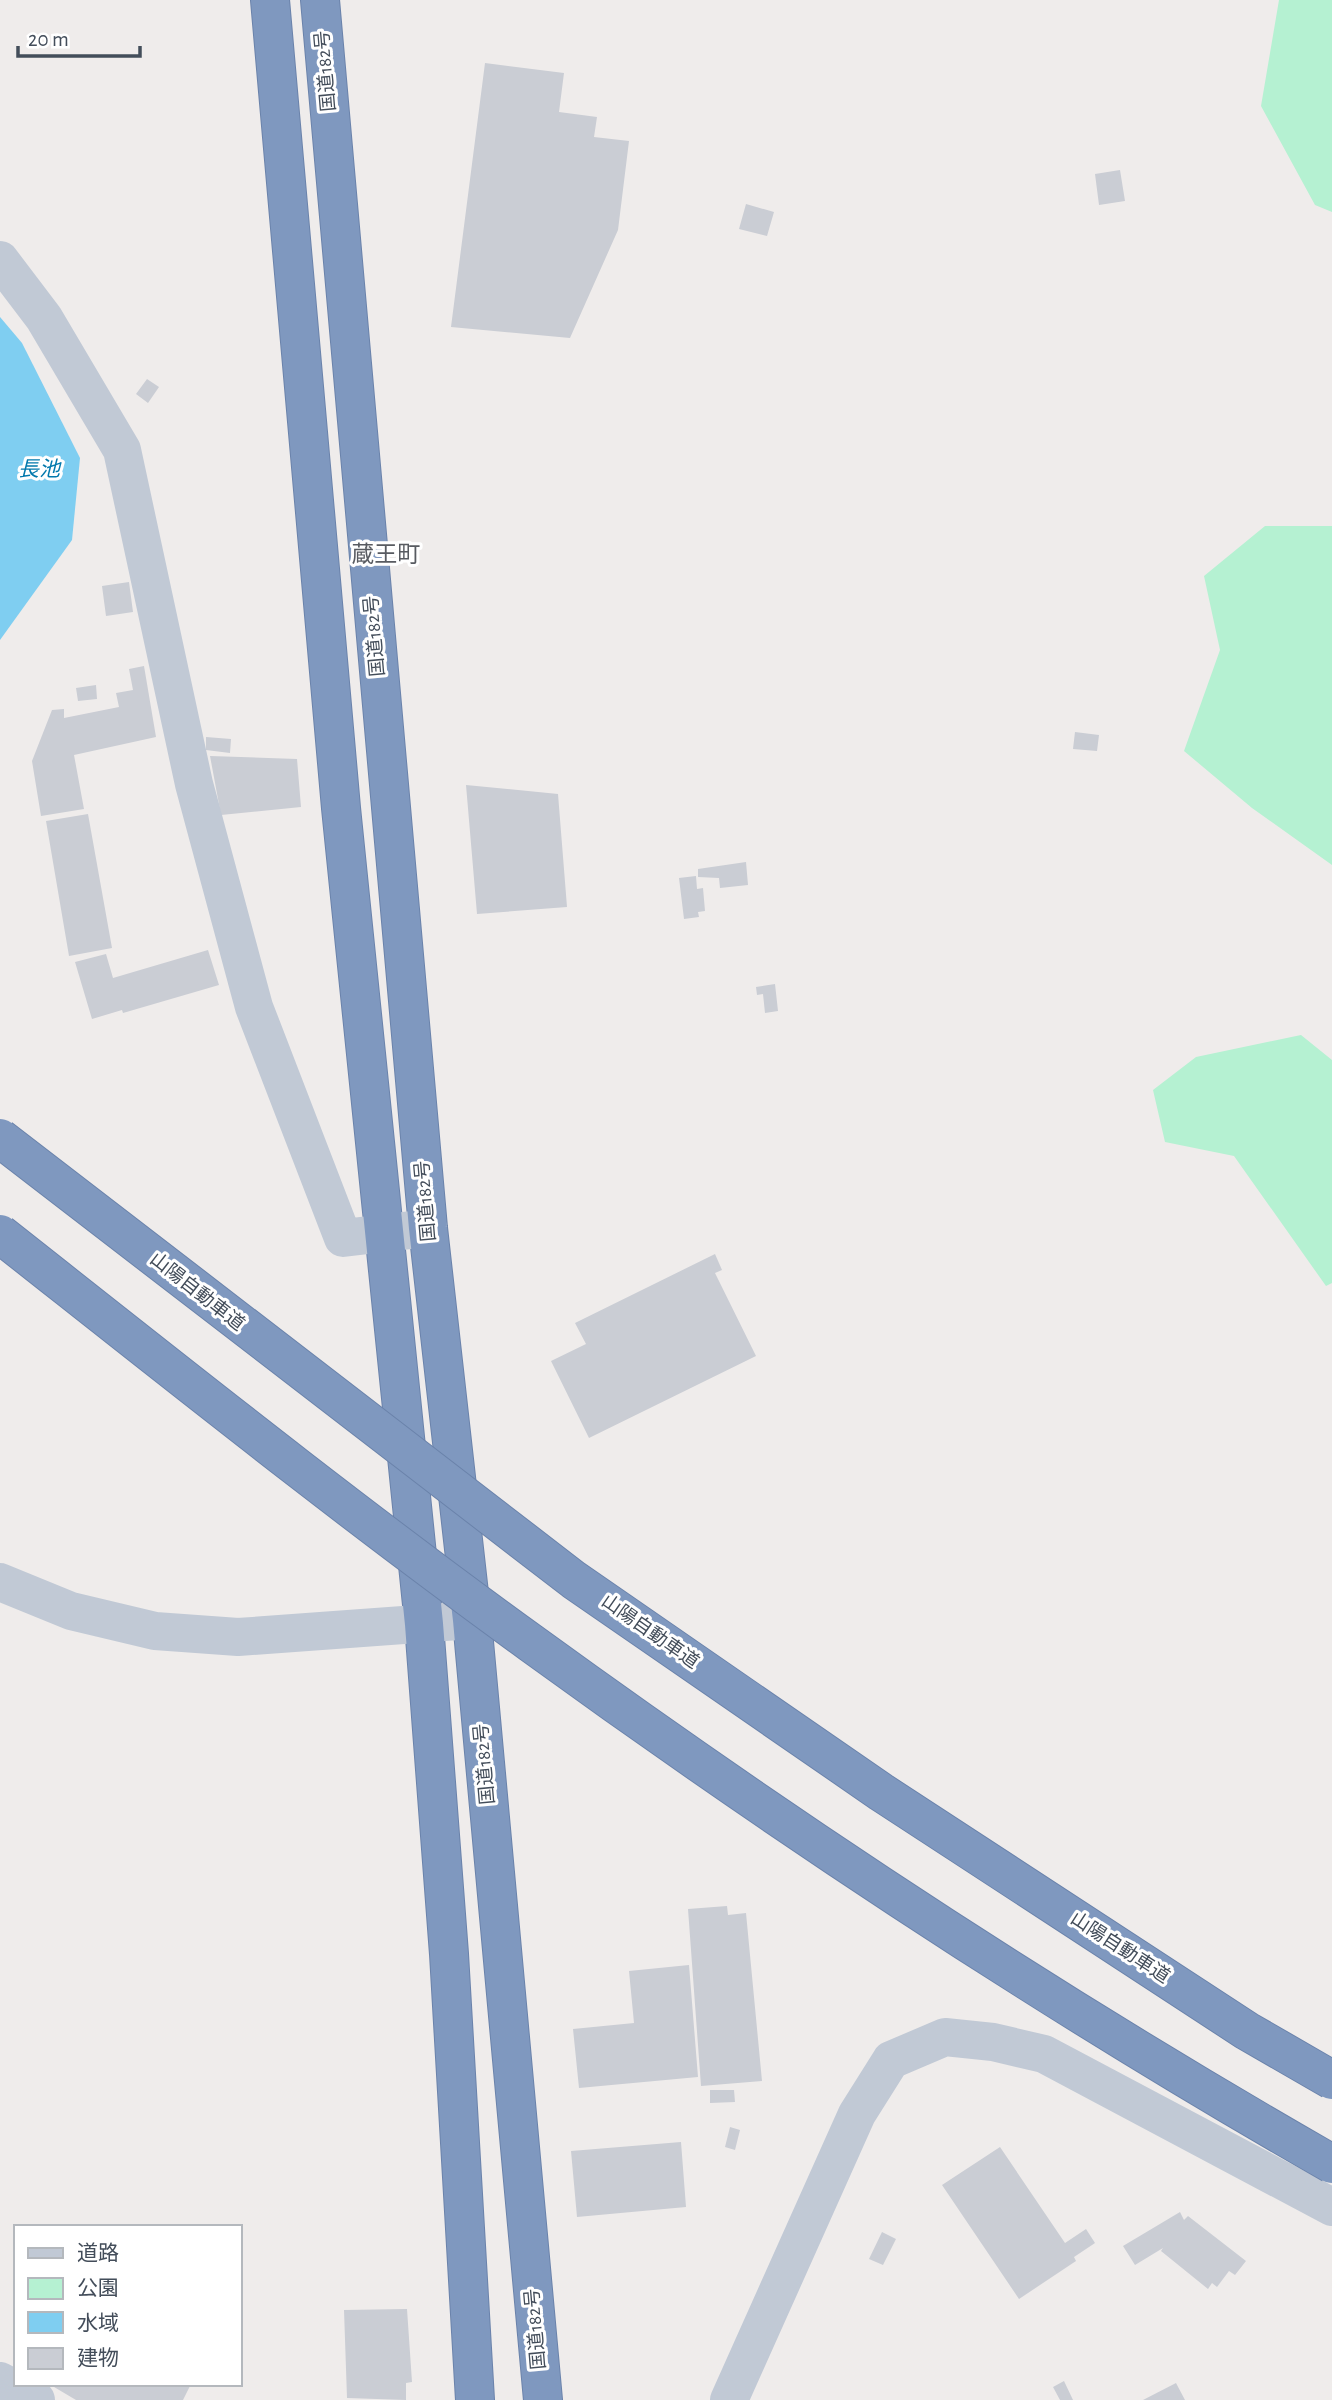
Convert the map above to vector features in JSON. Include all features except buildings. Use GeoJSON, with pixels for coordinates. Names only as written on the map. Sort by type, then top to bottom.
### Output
{"type":"FeatureCollection","features":[{"type":"Feature","properties":{"kind":"highway"},"geometry":{"type":"LineString","coordinates":[[270,0],[341,808],[424,1625],[449,1954],[475,2400]]}},
{"type":"Feature","properties":{"kind":"highway","name":"国道182号"},"geometry":{"type":"LineString","coordinates":[[320,0],[428,1228],[472,1620],[543,2400]]}},
{"type":"Feature","properties":{"kind":"highway","name":"山陽自動車道"},"geometry":{"type":"LineString","coordinates":[[0,1138],[574,1580],[881,1792],[1247,2031],[1332,2080]]}},
{"type":"Feature","properties":{"kind":"highway"},"geometry":{"type":"LineString","coordinates":[[0,1234],[211,1401],[530,1643],[838,1857],[1210,2094],[1332,2164]]}},
{"type":"Feature","properties":{"kind":"street"},"geometry":{"type":"LineString","coordinates":[[0,260],[44,318],[122,450],[194,784],[254,1007],[343,1238],[428,1228]]}},
{"type":"Feature","properties":{"kind":"street"},"geometry":{"type":"LineString","coordinates":[[0,1582],[71,1611],[155,1631],[238,1637],[472,1620]]}},
{"type":"Feature","properties":{"kind":"street"},"geometry":{"type":"LineString","coordinates":[[729,2400],[857,2115],[891,2060],[945,2037],[993,2042],[1044,2054],[1332,2207]]}},
{"type":"Feature","properties":{"kind":"street"},"geometry":{"type":"LineString","coordinates":[[0,2381],[36,2400]]}},
{"type":"Feature","properties":{"kind":"green space"},"geometry":{"type":"Polygon","coordinates":[[[1279,0],[1332,0],[1332,212],[1315,205],[1261,106],[1279,0]]]}},
{"type":"Feature","properties":{"kind":"green space"},"geometry":{"type":"Polygon","coordinates":[[[1265,526],[1332,526],[1332,865],[1252,808],[1184,751],[1220,650],[1204,576],[1265,526]]]}},
{"type":"Feature","properties":{"kind":"green space"},"geometry":{"type":"Polygon","coordinates":[[[1301,1035],[1332,1060],[1332,1283],[1326,1286],[1234,1156],[1165,1142],[1153,1090],[1196,1057],[1301,1035]]]}},
{"type":"Feature","properties":{"kind":"water","name":"長池"},"geometry":{"type":"Polygon","coordinates":[[[0,317],[22,343],[80,458],[72,540],[0,640],[0,317]]]}},
{"type":"Feature","properties":{"kind":"district","name":"蔵王町"},"geometry":{"type":"Point","coordinates":[386,555]}}]}
